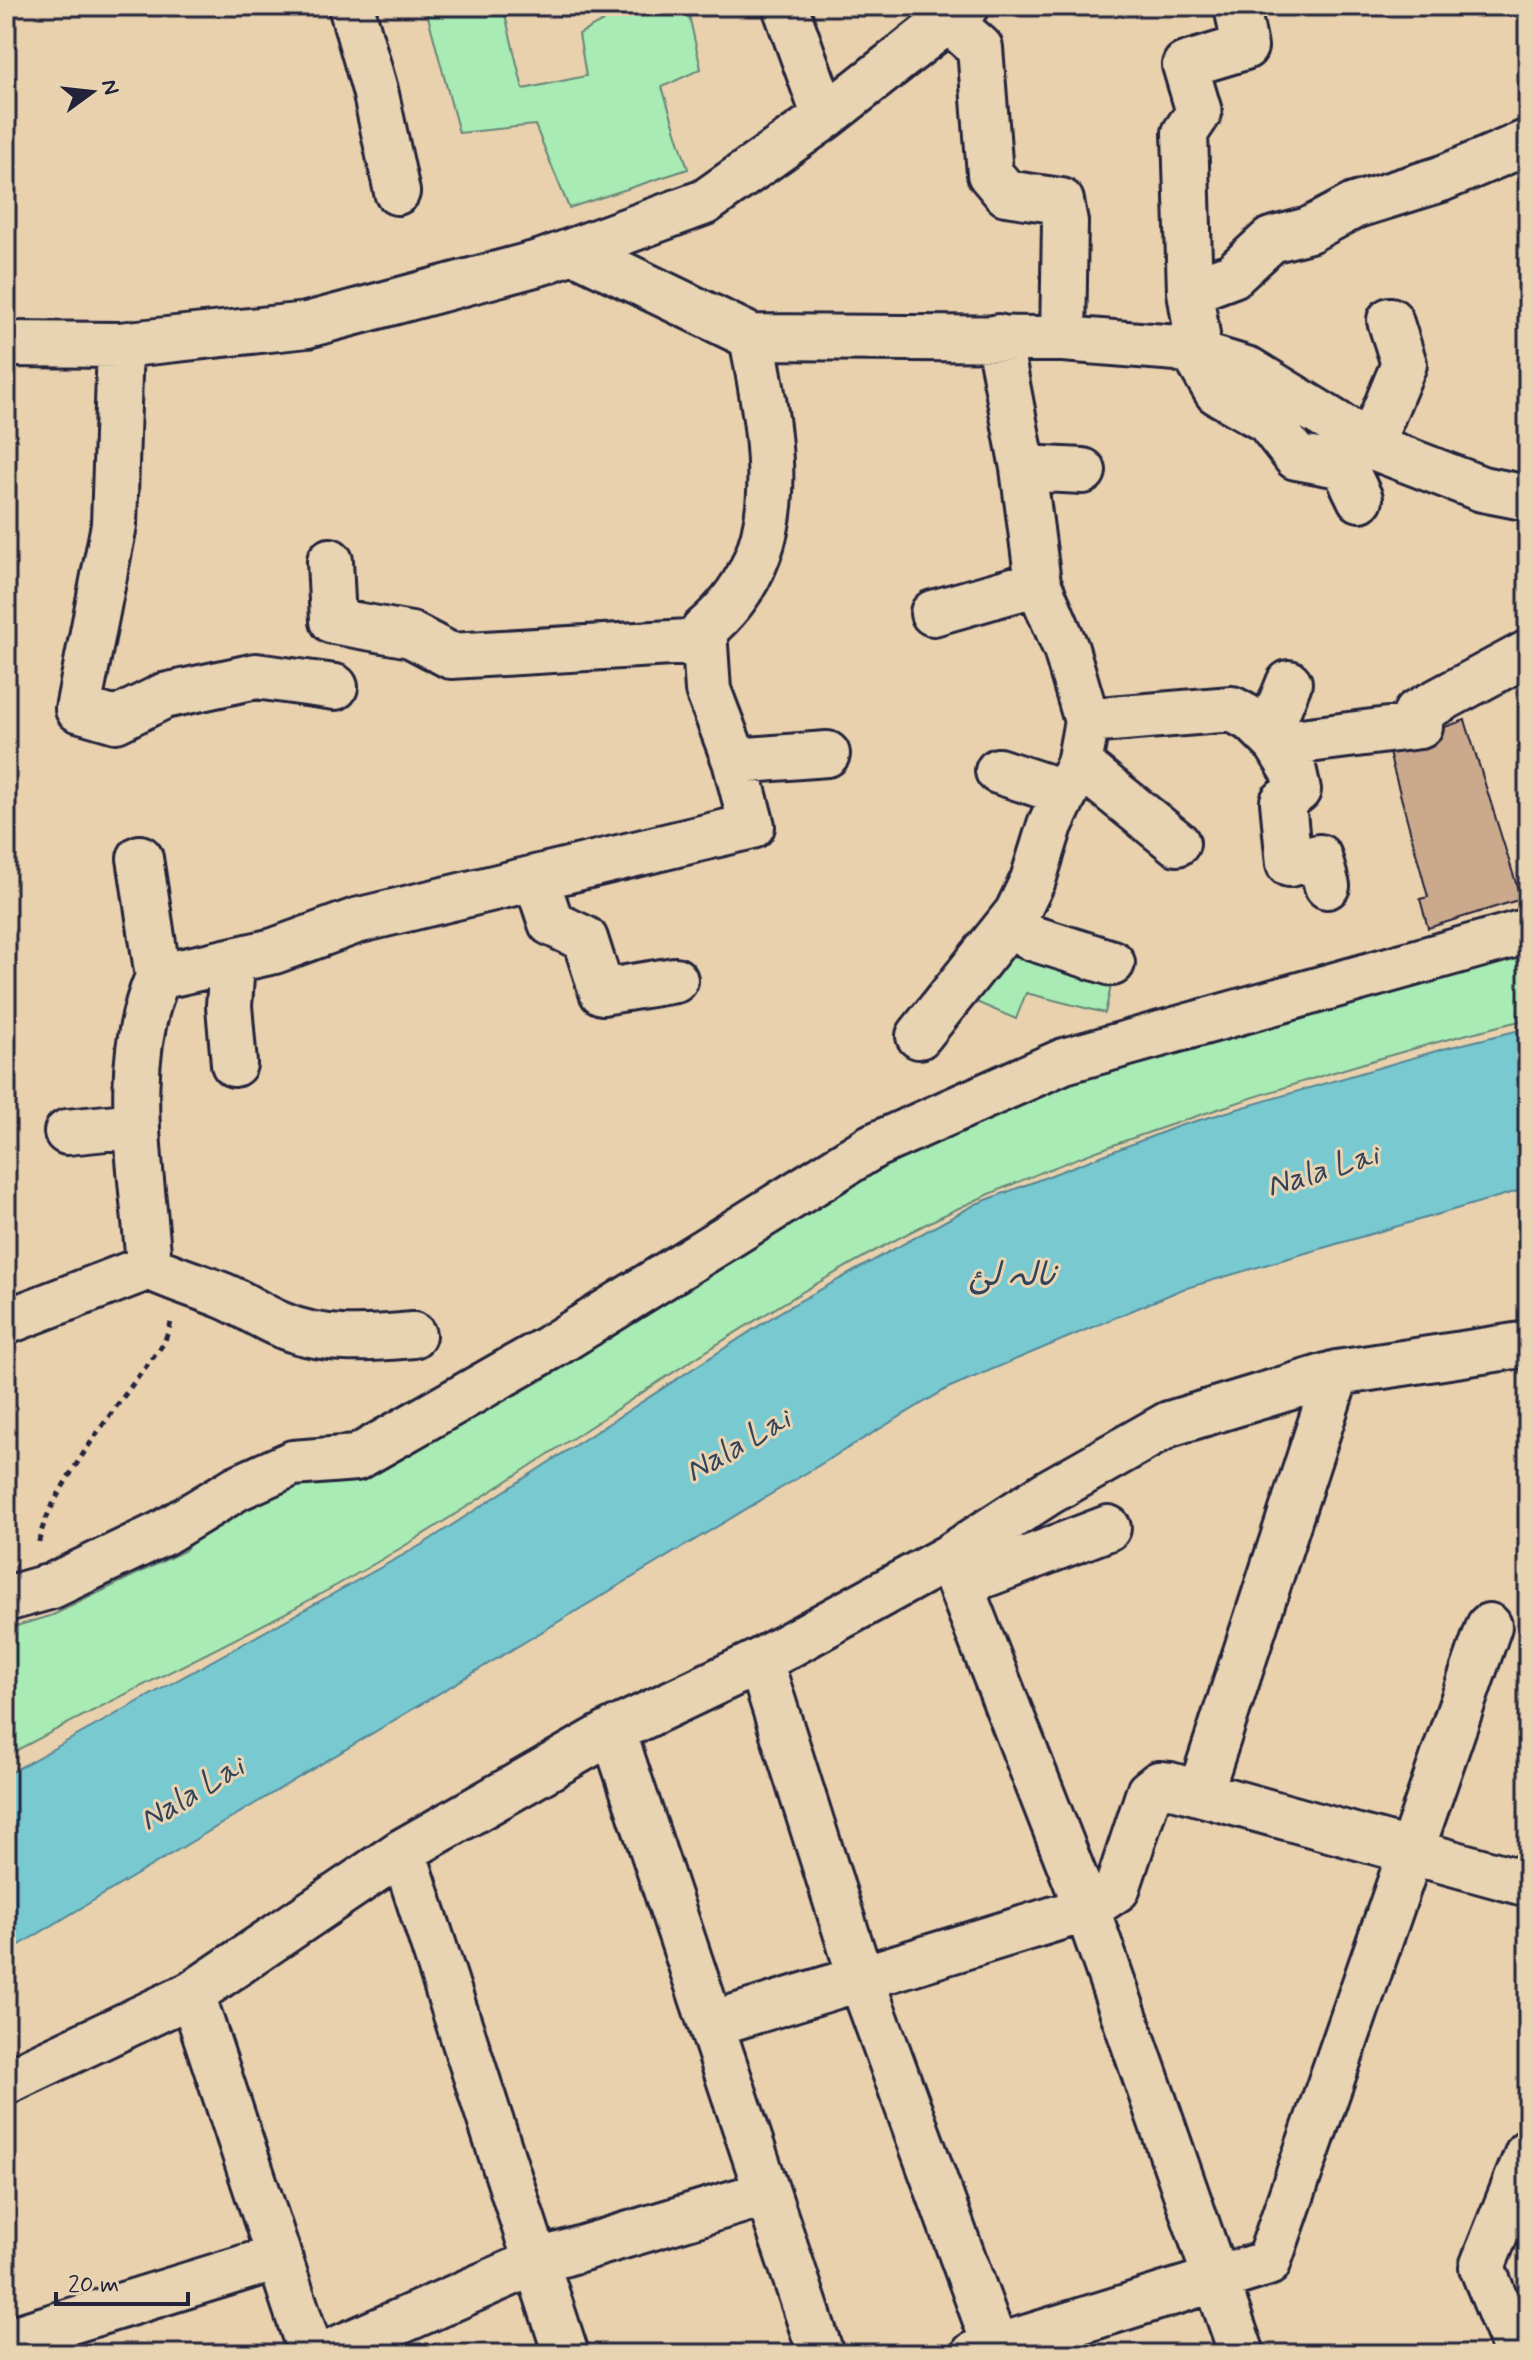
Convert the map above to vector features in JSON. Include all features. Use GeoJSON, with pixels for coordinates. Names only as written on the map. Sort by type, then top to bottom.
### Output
{"type":"FeatureCollection","features":[{"type":"Feature","properties":{"kind":"street"},"geometry":{"type":"LineString","coordinates":[[351,6],[375,90],[397,192]]}},
{"type":"Feature","properties":{"kind":"street"},"geometry":{"type":"LineString","coordinates":[[785,6],[825,117]]}},
{"type":"Feature","properties":{"kind":"street"},"geometry":{"type":"LineString","coordinates":[[1186,350],[1197,335],[1190,291],[1185,133],[1199,112],[1185,65],[1245,47],[1237,6]]}},
{"type":"Feature","properties":{"kind":"street"},"geometry":{"type":"LineString","coordinates":[[6,344],[120,345],[307,325],[574,251],[705,202],[825,117],[959,11],[963,33],[980,48],[990,174],[1006,193],[1061,201],[1065,222],[1063,339]]}},
{"type":"Feature","properties":{"kind":"street"},"geometry":{"type":"LineString","coordinates":[[1190,291],[1233,275],[1271,240],[1309,230],[1354,206],[1441,179],[1528,142]]}},
{"type":"Feature","properties":{"kind":"street"},"geometry":{"type":"LineString","coordinates":[[574,251],[752,337],[998,337],[1063,339],[1186,350],[1249,370],[1370,446],[1482,489],[1528,498]]}},
{"type":"Feature","properties":{"kind":"street"},"geometry":{"type":"LineString","coordinates":[[1370,446],[1404,364],[1390,320]]}},
{"type":"Feature","properties":{"kind":"street"},"geometry":{"type":"LineString","coordinates":[[158,977],[232,962],[356,921],[752,826],[735,761],[708,690],[704,630],[725,613],[748,583],[760,554],[771,506],[770,451],[752,337]]}},
{"type":"Feature","properties":{"kind":"street"},"geometry":{"type":"LineString","coordinates":[[919,1036],[992,930],[1033,880],[1050,825],[1072,778],[1087,721],[1066,649],[1038,583],[1023,468],[998,337]]}},
{"type":"Feature","properties":{"kind":"street"},"geometry":{"type":"LineString","coordinates":[[120,345],[114,525],[78,709],[116,720],[164,696],[256,676],[335,687]]}},
{"type":"Feature","properties":{"kind":"street"},"geometry":{"type":"LineString","coordinates":[[1186,350],[1217,392],[1268,421],[1296,457],[1344,466],[1360,499]]}},
{"type":"Feature","properties":{"kind":"street"},"geometry":{"type":"LineString","coordinates":[[1023,468],[1083,471]]}},
{"type":"Feature","properties":{"kind":"street"},"geometry":{"type":"LineString","coordinates":[[330,561],[333,621],[411,635],[451,656],[705,641]]}},
{"type":"Feature","properties":{"kind":"street"},"geometry":{"type":"LineString","coordinates":[[933,613],[1038,583]]}},
{"type":"Feature","properties":{"kind":"street"},"geometry":{"type":"LineString","coordinates":[[1273,739],[1420,726],[1416,713],[1528,653]]}},
{"type":"Feature","properties":{"kind":"street"},"geometry":{"type":"LineString","coordinates":[[1273,739],[1289,683]]}},
{"type":"Feature","properties":{"kind":"street"},"geometry":{"type":"LineString","coordinates":[[1087,721],[1232,709],[1254,721],[1273,739],[1294,772],[1298,790],[1283,802],[1289,864],[1319,857],[1327,886]]}},
{"type":"Feature","properties":{"kind":"street"},"geometry":{"type":"LineString","coordinates":[[735,761],[827,754]]}},
{"type":"Feature","properties":{"kind":"street"},"geometry":{"type":"LineString","coordinates":[[998,771],[1072,778],[1177,843]]}},
{"type":"Feature","properties":{"kind":"street"},"geometry":{"type":"LineString","coordinates":[[140,858],[158,977],[147,1012],[139,1067],[136,1125],[167,1276]]}},
{"type":"Feature","properties":{"kind":"street"},"geometry":{"type":"LineString","coordinates":[[536,878],[551,923],[585,939],[602,992],[675,980]]}},
{"type":"Feature","properties":{"kind":"street"},"geometry":{"type":"LineString","coordinates":[[992,930],[1032,938],[1112,963]]}},
{"type":"Feature","properties":{"kind":"street"},"geometry":{"type":"LineString","coordinates":[[20,1596],[163,1533],[237,1488],[293,1463],[356,1458],[549,1348],[873,1146],[1064,1061],[1528,931]]}},
{"type":"Feature","properties":{"kind":"street"},"geometry":{"type":"LineString","coordinates":[[232,962],[229,1006],[234,1064]]}},
{"type":"Feature","properties":{"kind":"street"},"geometry":{"type":"LineString","coordinates":[[67,1132],[136,1125]]}},
{"type":"Feature","properties":{"kind":"street"},"geometry":{"type":"LineString","coordinates":[[6,1322],[167,1276],[224,1296],[282,1326],[326,1337],[364,1339],[413,1335]]}},
{"type":"Feature","properties":{"kind":"street"},"geometry":{"type":"LineString","coordinates":[[955,1571],[1049,1492],[1169,1424],[1337,1373],[1528,1344]]}},
{"type":"Feature","properties":{"kind":"street"},"geometry":{"type":"LineString","coordinates":[[1200,1793],[1337,1373]]}},
{"type":"Feature","properties":{"kind":"street"},"geometry":{"type":"LineString","coordinates":[[6,2082],[192,1994],[403,1851],[613,1731],[955,1571],[1108,1528]]}},
{"type":"Feature","properties":{"kind":"street"},"geometry":{"type":"LineString","coordinates":[[955,1571],[1087,1909],[1242,2354]]}},
{"type":"Feature","properties":{"kind":"street"},"geometry":{"type":"LineString","coordinates":[[760,1661],[860,1976],[990,2351],[1268,2263],[1489,1626]]}},
{"type":"Feature","properties":{"kind":"street"},"geometry":{"type":"LineString","coordinates":[[613,1731],[821,2354]]}},
{"type":"Feature","properties":{"kind":"street"},"geometry":{"type":"LineString","coordinates":[[712,2024],[860,1976],[1087,1909],[1117,1889],[1149,1792],[1159,1784],[1528,1884]]}},
{"type":"Feature","properties":{"kind":"street"},"geometry":{"type":"LineString","coordinates":[[403,1851],[566,2354]]}},
{"type":"Feature","properties":{"kind":"street"},"geometry":{"type":"LineString","coordinates":[[192,1994],[311,2354]]}},
{"type":"Feature","properties":{"kind":"street"},"geometry":{"type":"LineString","coordinates":[[1517,2354],[1482,2267],[1528,2152]]}},
{"type":"Feature","properties":{"kind":"street"},"geometry":{"type":"LineString","coordinates":[[326,2354],[536,2262],[767,2193]]}},
{"type":"Feature","properties":{"kind":"street"},"geometry":{"type":"LineString","coordinates":[[6,2341],[279,2257]]}},
{"type":"Feature","properties":{"kind":"path"},"geometry":{"type":"LineString","coordinates":[[20,1596],[40,1528],[79,1463],[164,1343],[167,1276]]}},
{"type":"Feature","properties":{"kind":"green space"},"geometry":{"type":"Polygon","coordinates":[[[440,6],[503,6],[523,89],[586,76],[579,34],[603,21],[600,6],[687,6],[701,69],[662,87],[688,169],[569,208],[535,125],[459,133],[426,9],[440,6]]]}},
{"type":"Feature","properties":{"kind":"green space"},"geometry":{"type":"Polygon","coordinates":[[[1005,933],[1115,968],[1105,1013],[1026,993],[1016,1019],[962,996],[1005,933]]]}},
{"type":"Feature","properties":{"kind":"green space"},"geometry":{"type":"Polygon","coordinates":[[[1528,954],[1528,1019],[1375,1060],[1188,1119],[1043,1172],[938,1218],[737,1332],[364,1570],[6,1756],[6,1629],[53,1615],[184,1551],[214,1519],[796,1209],[1054,1078],[1528,954]]]}},
{"type":"Feature","properties":{"kind":"water","name":"نالہ لئ"},"geometry":{"type":"Polygon","coordinates":[[[1528,1028],[1528,1188],[1183,1289],[948,1388],[6,1953],[6,1775],[423,1544],[785,1309],[976,1204],[1179,1126],[1443,1049],[1528,1028]]]}},
{"type":"Feature","properties":{"kind":"building"},"geometry":{"type":"Polygon","coordinates":[[[1465,720],[1521,899],[1428,928],[1420,899],[1428,897],[1385,738],[1413,738],[1465,720]]]}},
{"type":"Feature","properties":{"kind":"water label","name":"Nala Lai"},"geometry":{"type":"Point","coordinates":[1322,1169]}},
{"type":"Feature","properties":{"kind":"water label","name":"Nala Lai"},"geometry":{"type":"Point","coordinates":[737,1444]}},
{"type":"Feature","properties":{"kind":"water label","name":"Nala Lai"},"geometry":{"type":"Point","coordinates":[191,1792]}}]}
